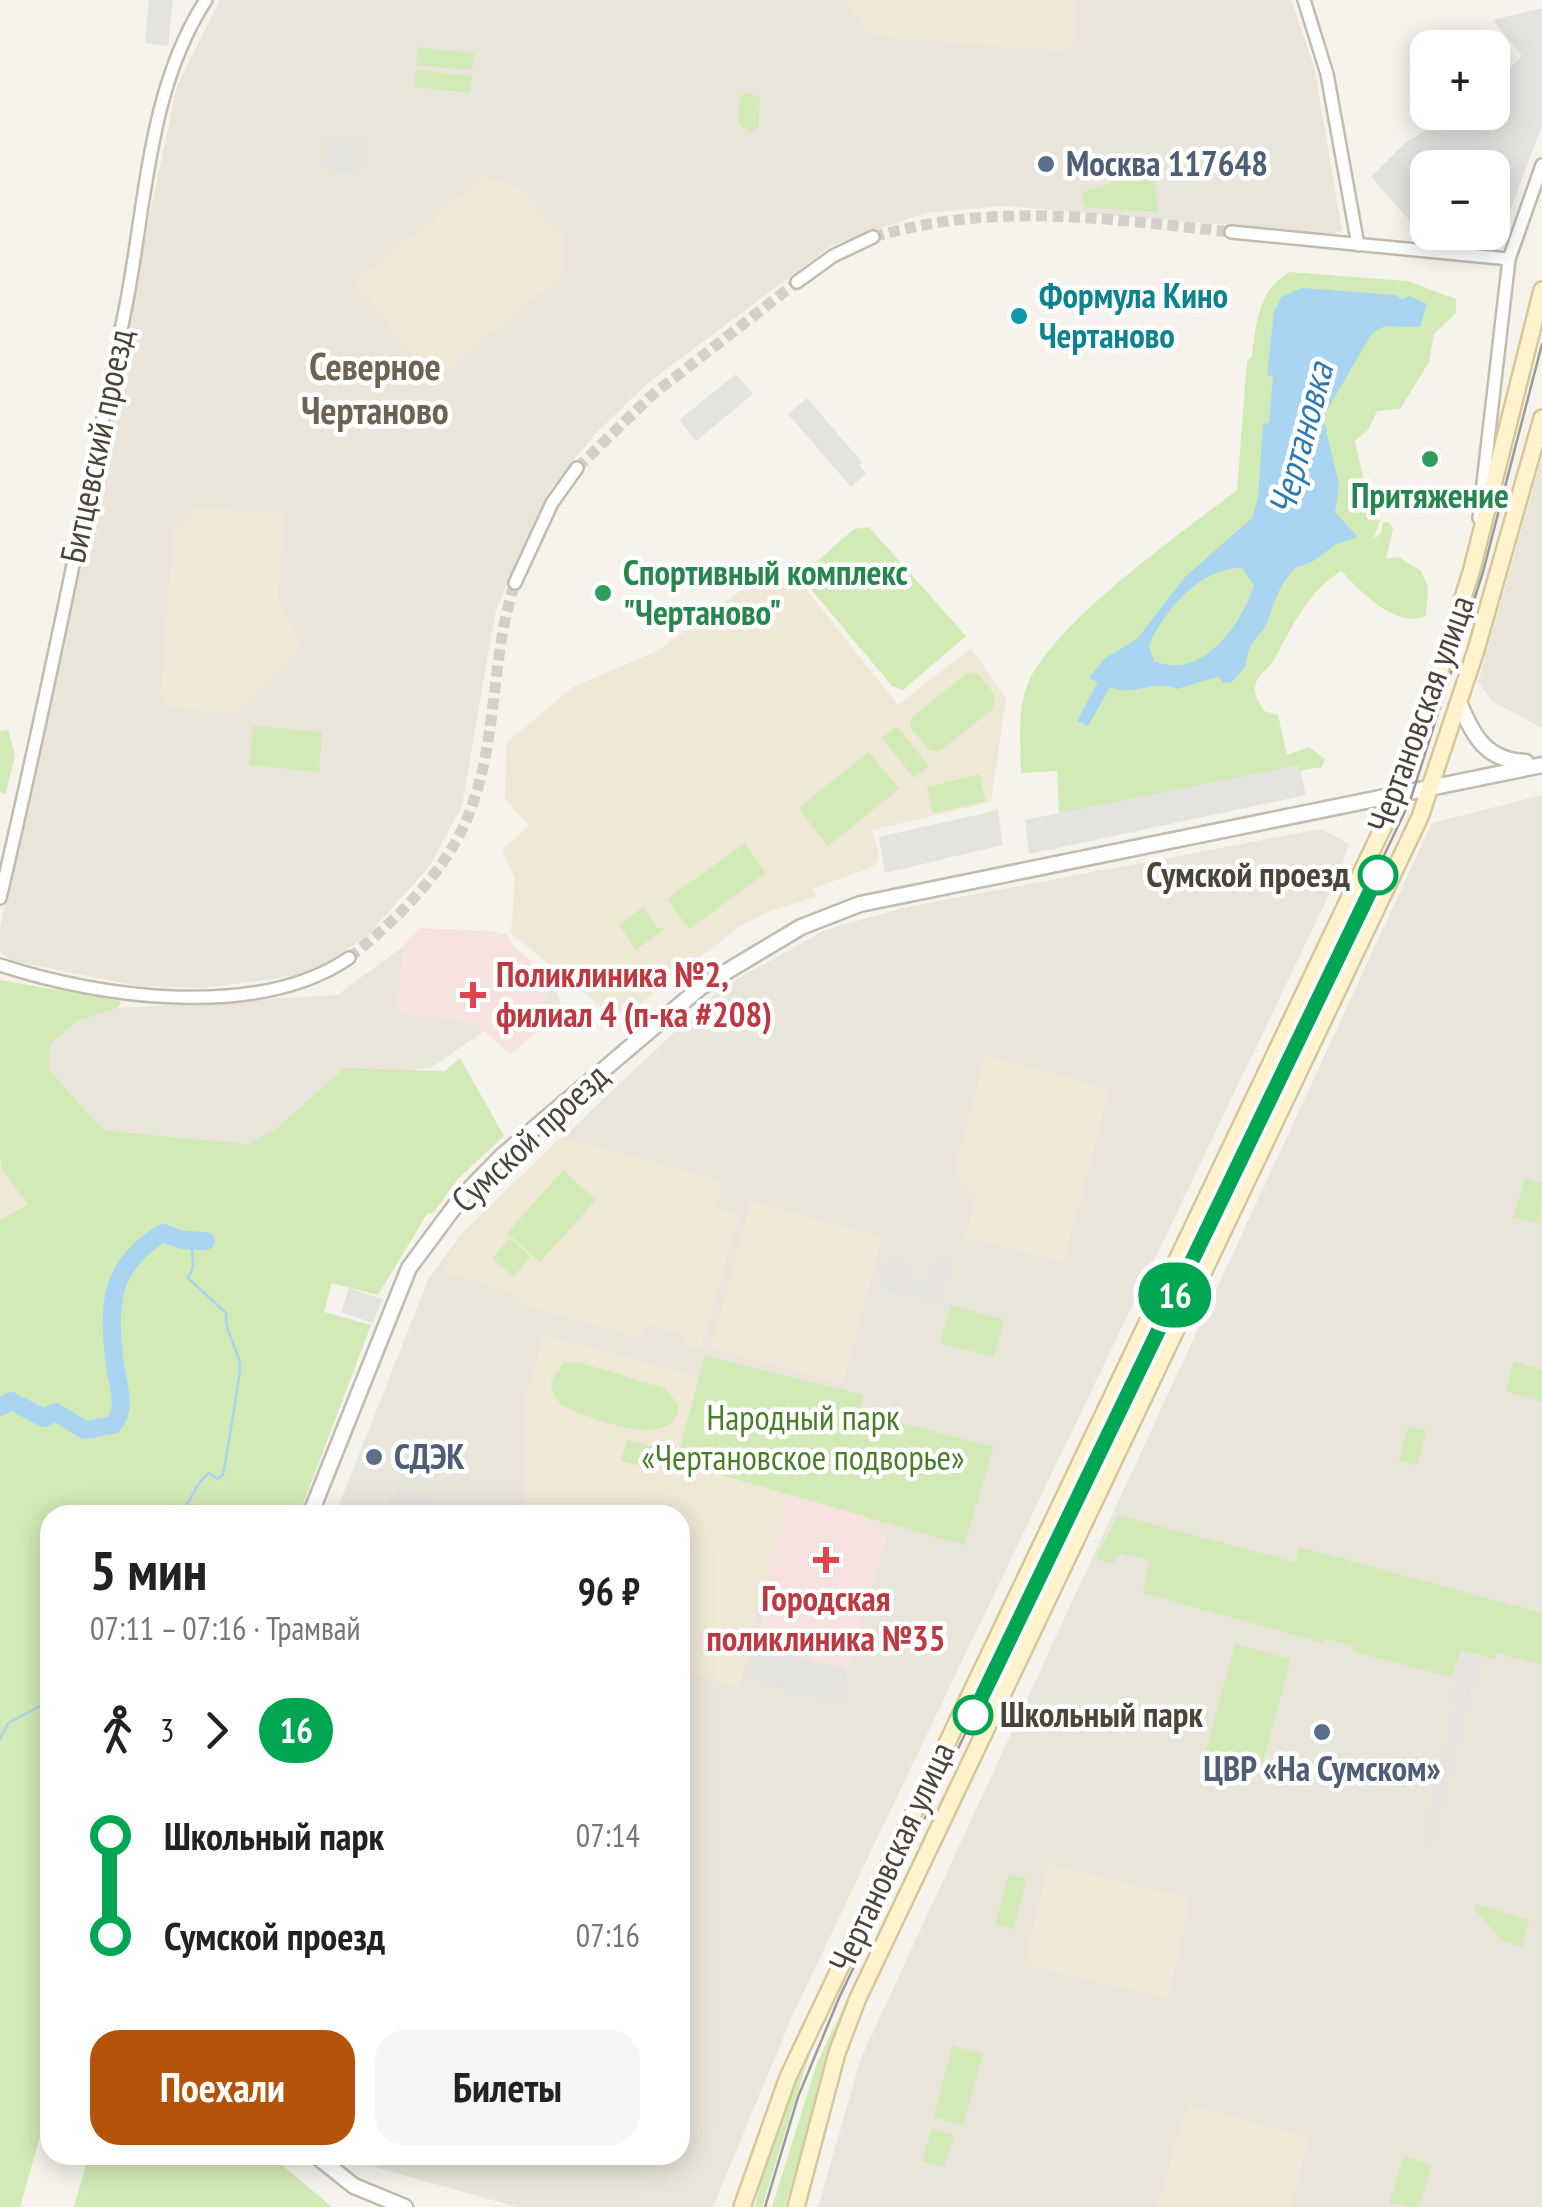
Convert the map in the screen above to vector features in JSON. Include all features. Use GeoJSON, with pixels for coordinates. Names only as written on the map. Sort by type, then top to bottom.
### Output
{"type":"FeatureCollection","features":[{"type":"Feature","properties":{"kind":"main road","name":"Чертановская улица"},"geometry":{"type":"LineString","coordinates":[[742,2207],[788,2077],[1398,793],[1474,563],[1542,290]]}},
{"type":"Feature","properties":{"kind":"main road","name":"Чертановская улица"},"geometry":{"type":"LineString","coordinates":[[796,2207],[838,2053],[858,1998],[1394,878],[1459,702],[1542,418]]}},
{"type":"Feature","properties":{"kind":"main road"},"geometry":{"type":"LineString","coordinates":[[1069,1489],[1074,1506],[1084,1510],[1094,1506]]}},
{"type":"Feature","properties":{"kind":"main road"},"geometry":{"type":"LineString","coordinates":[[1045,1540],[1062,1540],[1072,1553]]}},
{"type":"Feature","properties":{"kind":"street","name":"Битцевский проезд"},"geometry":{"type":"LineString","coordinates":[[0,898],[122,322],[162,98],[182,40],[206,0]]}},
{"type":"Feature","properties":{"kind":"street"},"geometry":{"type":"LineString","coordinates":[[1304,0],[1327,74],[1358,245]]}},
{"type":"Feature","properties":{"kind":"street"},"geometry":{"type":"LineString","coordinates":[[1498,577],[1474,563],[1509,260],[1542,165]]}},
{"type":"Feature","properties":{"kind":"street"},"geometry":{"type":"LineString","coordinates":[[1232,232],[1509,260]]}},
{"type":"Feature","properties":{"kind":"street"},"geometry":{"type":"LineString","coordinates":[[797,282],[833,256],[873,237]]}},
{"type":"Feature","properties":{"kind":"street"},"geometry":{"type":"LineString","coordinates":[[515,583],[552,503],[577,468]]}},
{"type":"Feature","properties":{"kind":"street"},"geometry":{"type":"LineString","coordinates":[[1459,702],[1472,734],[1490,753],[1542,764]]}},
{"type":"Feature","properties":{"kind":"street","name":"Сумской проезд"},"geometry":{"type":"LineString","coordinates":[[314,1505],[402,1282],[437,1226],[504,1154],[714,978],[801,927],[860,904],[1542,764]]}},
{"type":"Feature","properties":{"kind":"street"},"geometry":{"type":"LineString","coordinates":[[0,965],[130,993],[193,998],[296,986],[349,958]]}},
{"type":"Feature","properties":{"kind":"street"},"geometry":{"type":"LineString","coordinates":[[328,2165],[354,2186],[405,2207]]}},
{"type":"Feature","properties":{"kind":"shaded area"},"geometry":{"type":"Polygon","coordinates":[[[149,0],[173,0],[168,46],[145,43],[149,0]]]}},
{"type":"Feature","properties":{"kind":"shaded area"},"geometry":{"type":"Polygon","coordinates":[[[220,0],[1291,0],[1314,66],[1342,230],[1333,234],[1003,206],[925,213],[831,246],[649,382],[594,435],[549,491],[496,609],[462,805],[429,867],[366,937],[308,974],[205,988],[138,986],[13,961],[0,952],[0,928],[177,86],[220,0]]]}},
{"type":"Feature","properties":{"kind":"shaded area"},"geometry":{"type":"Polygon","coordinates":[[[843,0],[1077,0],[1074,43],[1060,51],[873,36],[843,0]]]}},
{"type":"Feature","properties":{"kind":"shaded area"},"geometry":{"type":"Polygon","coordinates":[[[1542,8],[1542,125],[1510,211],[1510,150],[1410,150],[1410,221],[1371,177],[1405,143],[1426,130],[1510,130],[1510,68],[1522,56],[1510,41],[1510,30],[1501,30],[1493,20],[1542,8]]]}},
{"type":"Feature","properties":{"kind":"shaded area"},"geometry":{"type":"Polygon","coordinates":[[[326,138],[364,142],[360,172],[323,168],[326,138]]]}},
{"type":"Feature","properties":{"kind":"shaded area"},"geometry":{"type":"Polygon","coordinates":[[[483,177],[516,186],[564,237],[562,275],[434,380],[354,283],[483,177]]]}},
{"type":"Feature","properties":{"kind":"shaded area"},"geometry":{"type":"Polygon","coordinates":[[[736,374],[753,394],[696,441],[679,420],[736,374]]]}},
{"type":"Feature","properties":{"kind":"shaded area"},"geometry":{"type":"Polygon","coordinates":[[[807,398],[862,462],[859,465],[866,474],[851,487],[788,414],[807,398]]]}},
{"type":"Feature","properties":{"kind":"shaded area"},"geometry":{"type":"Polygon","coordinates":[[[1542,457],[1542,728],[1492,701],[1478,682],[1542,457]]]}},
{"type":"Feature","properties":{"kind":"shaded area"},"geometry":{"type":"Polygon","coordinates":[[[196,507],[284,514],[277,597],[299,640],[298,653],[236,713],[170,708],[161,696],[174,530],[196,507]]]}},
{"type":"Feature","properties":{"kind":"shaded area"},"geometry":{"type":"Polygon","coordinates":[[[760,577],[801,583],[898,705],[971,648],[1006,699],[991,802],[872,830],[879,856],[875,866],[812,889],[816,897],[773,910],[739,927],[618,1021],[511,933],[515,877],[502,850],[529,826],[505,799],[507,742],[573,687],[657,651],[760,577]]]}},
{"type":"Feature","properties":{"kind":"shaded area"},"geometry":{"type":"Polygon","coordinates":[[[1299,765],[1306,795],[1029,854],[1025,820],[1299,765]]]}},
{"type":"Feature","properties":{"kind":"shaded area"},"geometry":{"type":"Polygon","coordinates":[[[1542,795],[1542,2207],[818,2207],[861,2058],[1432,823],[1542,795]]]}},
{"type":"Feature","properties":{"kind":"shaded area"},"geometry":{"type":"Polygon","coordinates":[[[998,810],[1003,845],[885,873],[879,837],[998,810]]]}},
{"type":"Feature","properties":{"kind":"shaded area"},"geometry":{"type":"Polygon","coordinates":[[[1321,829],[1349,844],[1339,874],[793,2014],[713,2207],[517,2207],[378,2168],[374,2165],[690,2165],[690,1505],[339,1505],[428,1280],[462,1233],[721,988],[825,930],[907,907],[1321,829]]]}},
{"type":"Feature","properties":{"kind":"shaded area","name":"Поликлиника №2, филиал 4 (п-ка #208)"},"geometry":{"type":"Polygon","coordinates":[[[421,928],[498,932],[549,977],[541,1029],[510,1054],[477,1024],[398,1012],[404,944],[421,928]]]}},
{"type":"Feature","properties":{"kind":"shaded area"},"geometry":{"type":"Polygon","coordinates":[[[423,932],[506,934],[522,965],[549,974],[561,1004],[516,1009],[431,1068],[390,1072],[344,1068],[277,1128],[248,1144],[103,1130],[49,1070],[50,1045],[77,1021],[104,1009],[337,995],[423,932]]]}},
{"type":"Feature","properties":{"kind":"shaded area"},"geometry":{"type":"Polygon","coordinates":[[[986,1056],[1109,1089],[1063,1262],[966,1237],[976,1197],[955,1171],[986,1056]]]}},
{"type":"Feature","properties":{"kind":"shaded area"},"geometry":{"type":"Polygon","coordinates":[[[561,1137],[722,1181],[715,1208],[738,1215],[701,1349],[683,1344],[685,1335],[646,1324],[642,1338],[533,1308],[512,1294],[443,1271],[462,1233],[561,1137]]]}},
{"type":"Feature","properties":{"kind":"shaded area"},"geometry":{"type":"Polygon","coordinates":[[[0,1152],[35,1200],[0,1220],[0,1152]]]}},
{"type":"Feature","properties":{"kind":"shaded area"},"geometry":{"type":"Polygon","coordinates":[[[752,1202],[882,1237],[842,1384],[711,1348],[752,1202]]]}},
{"type":"Feature","properties":{"kind":"shaded area"},"geometry":{"type":"Polygon","coordinates":[[[937,1255],[951,1259],[939,1303],[881,1287],[889,1258],[909,1263],[905,1282],[927,1288],[937,1255]]]}},
{"type":"Feature","properties":{"kind":"shaded area"},"geometry":{"type":"Polygon","coordinates":[[[349,1288],[382,1299],[373,1323],[341,1312],[349,1288]]]}},
{"type":"Feature","properties":{"kind":"shaded area"},"geometry":{"type":"Polygon","coordinates":[[[544,1335],[699,1377],[676,1462],[791,1494],[738,1687],[690,1674],[690,1505],[524,1505],[523,1411],[544,1335]]]}},
{"type":"Feature","properties":{"kind":"shaded area"},"geometry":{"type":"Polygon","coordinates":[[[395,1489],[434,1498],[432,1505],[389,1505],[395,1489]]]}},
{"type":"Feature","properties":{"kind":"shaded area"},"geometry":{"type":"Polygon","coordinates":[[[791,1494],[864,1514],[886,1538],[868,1603],[833,1594],[829,1610],[862,1619],[848,1669],[756,1644],[772,1584],[766,1582],[791,1494]]]}},
{"type":"Feature","properties":{"kind":"shaded area"},"geometry":{"type":"Polygon","coordinates":[[[754,1646],[848,1672],[841,1703],[749,1679],[754,1646]]]}},
{"type":"Feature","properties":{"kind":"shaded area"},"geometry":{"type":"Polygon","coordinates":[[[1464,1653],[1480,1658],[1431,1845],[1423,1843],[1458,1700],[1453,1699],[1464,1653]]]}},
{"type":"Feature","properties":{"kind":"shaded area"},"geometry":{"type":"Polygon","coordinates":[[[1049,1865],[1190,1898],[1167,1998],[1025,1965],[1049,1865]]]}},
{"type":"Feature","properties":{"kind":"shaded area"},"geometry":{"type":"Polygon","coordinates":[[[1188,2105],[1308,2137],[1290,2207],[1158,2207],[1188,2105]]]}},
{"type":"Feature","properties":{"kind":"green space"},"geometry":{"type":"Polygon","coordinates":[[[418,47],[474,53],[472,70],[416,65],[418,47]]]}},
{"type":"Feature","properties":{"kind":"green space"},"geometry":{"type":"Polygon","coordinates":[[[416,70],[472,76],[470,93],[414,87],[416,70]]]}},
{"type":"Feature","properties":{"kind":"green space"},"geometry":{"type":"Polygon","coordinates":[[[746,92],[760,98],[759,127],[751,132],[738,123],[740,97],[746,92]]]}},
{"type":"Feature","properties":{"kind":"green space"},"geometry":{"type":"Polygon","coordinates":[[[1154,169],[1158,212],[1084,207],[1082,193],[1154,169]]]}},
{"type":"Feature","properties":{"kind":"green space"},"geometry":{"type":"Polygon","coordinates":[[[1289,272],[1408,281],[1456,299],[1456,313],[1434,334],[1429,362],[1400,409],[1377,411],[1368,430],[1355,441],[1373,519],[1380,520],[1374,538],[1381,534],[1383,522],[1390,523],[1393,529],[1386,559],[1399,557],[1421,571],[1428,586],[1426,616],[1414,619],[1390,613],[1341,571],[1302,610],[1258,679],[1255,692],[1264,711],[1278,715],[1287,755],[1309,747],[1325,759],[1322,767],[1059,813],[1057,771],[1021,773],[1020,720],[1026,689],[1039,664],[1087,610],[1237,490],[1247,361],[1252,357],[1257,320],[1265,298],[1289,272]]]}},
{"type":"Feature","properties":{"kind":"green space"},"geometry":{"type":"Polygon","coordinates":[[[869,527],[966,636],[903,690],[892,686],[800,576],[854,529],[869,527]]]}},
{"type":"Feature","properties":{"kind":"green space"},"geometry":{"type":"Polygon","coordinates":[[[969,672],[978,674],[995,695],[993,709],[940,751],[930,751],[910,727],[912,717],[969,672]]]}},
{"type":"Feature","properties":{"kind":"green space"},"geometry":{"type":"Polygon","coordinates":[[[253,726],[322,732],[319,772],[249,765],[253,726]]]}},
{"type":"Feature","properties":{"kind":"green space"},"geometry":{"type":"Polygon","coordinates":[[[897,726],[929,766],[914,778],[882,738],[897,726]]]}},
{"type":"Feature","properties":{"kind":"green space"},"geometry":{"type":"Polygon","coordinates":[[[8,730],[15,755],[6,794],[0,792],[0,731],[8,730]]]}},
{"type":"Feature","properties":{"kind":"green space"},"geometry":{"type":"Polygon","coordinates":[[[869,752],[899,789],[828,846],[798,808],[869,752]]]}},
{"type":"Feature","properties":{"kind":"green space"},"geometry":{"type":"Polygon","coordinates":[[[979,774],[986,801],[933,813],[927,787],[979,774]]]}},
{"type":"Feature","properties":{"kind":"green space"},"geometry":{"type":"Polygon","coordinates":[[[745,843],[766,873],[689,929],[667,899],[745,843]]]}},
{"type":"Feature","properties":{"kind":"green space"},"geometry":{"type":"Polygon","coordinates":[[[643,907],[658,928],[666,928],[636,950],[619,925],[643,907]]]}},
{"type":"Feature","properties":{"kind":"green space"},"geometry":{"type":"Polygon","coordinates":[[[0,980],[121,1001],[119,1007],[77,1021],[50,1045],[49,1070],[103,1130],[248,1144],[277,1128],[344,1068],[445,1071],[460,1058],[504,1136],[458,1179],[433,1213],[427,1214],[378,1295],[332,1283],[324,1312],[371,1325],[303,1505],[40,1505],[40,2136],[20,2207],[0,2207],[0,1220],[28,1204],[3,1172],[0,980]]]}},
{"type":"Feature","properties":{"kind":"green space"},"geometry":{"type":"Polygon","coordinates":[[[563,1170],[596,1200],[540,1262],[507,1233],[563,1170]]]}},
{"type":"Feature","properties":{"kind":"green space"},"geometry":{"type":"Polygon","coordinates":[[[1525,1178],[1542,1183],[1540,1225],[1513,1217],[1525,1178]]]}},
{"type":"Feature","properties":{"kind":"green space"},"geometry":{"type":"Polygon","coordinates":[[[510,1238],[531,1257],[513,1277],[492,1258],[510,1238]]]}},
{"type":"Feature","properties":{"kind":"green space"},"geometry":{"type":"Polygon","coordinates":[[[951,1305],[1004,1320],[994,1357],[940,1343],[951,1305]]]}},
{"type":"Feature","properties":{"kind":"green space","name":"Народный парк «Чертановское подворье»"},"geometry":{"type":"Polygon","coordinates":[[[705,1356],[863,1395],[859,1412],[994,1447],[964,1545],[676,1462],[705,1356]]]}},
{"type":"Feature","properties":{"kind":"green space"},"geometry":{"type":"Polygon","coordinates":[[[1514,1361],[1542,1370],[1542,1402],[1506,1391],[1514,1361]]]}},
{"type":"Feature","properties":{"kind":"green space"},"geometry":{"type":"Polygon","coordinates":[[[578,1362],[664,1388],[678,1404],[675,1418],[665,1427],[632,1428],[566,1407],[555,1397],[551,1381],[563,1364],[578,1362]]]}},
{"type":"Feature","properties":{"kind":"green space"},"geometry":{"type":"Polygon","coordinates":[[[1408,1426],[1427,1431],[1417,1465],[1399,1461],[1408,1426]]]}},
{"type":"Feature","properties":{"kind":"green space"},"geometry":{"type":"Polygon","coordinates":[[[627,1440],[661,1449],[655,1470],[621,1461],[627,1440]]]}},
{"type":"Feature","properties":{"kind":"green space","name":"Школьный парк"},"geometry":{"type":"Polygon","coordinates":[[[1118,1515],[1295,1562],[1300,1547],[1542,1613],[1542,1665],[1497,1653],[1495,1659],[1461,1650],[1451,1677],[1353,1652],[1354,1646],[1326,1639],[1323,1643],[1143,1593],[1149,1560],[1121,1553],[1112,1564],[1096,1559],[1118,1515]]]}},
{"type":"Feature","properties":{"kind":"green space"},"geometry":{"type":"Polygon","coordinates":[[[1235,1644],[1291,1659],[1259,1776],[1203,1761],[1235,1644]]]}},
{"type":"Feature","properties":{"kind":"green space"},"geometry":{"type":"Polygon","coordinates":[[[956,1737],[810,2053],[762,2207],[755,2207],[765,2162],[794,2079],[956,1737]]]}},
{"type":"Feature","properties":{"kind":"green space"},"geometry":{"type":"Polygon","coordinates":[[[944,1793],[948,1795],[838,2022],[785,2207],[772,2207],[817,2063],[944,1793]]]}},
{"type":"Feature","properties":{"kind":"green space"},"geometry":{"type":"Polygon","coordinates":[[[1009,1874],[1027,1879],[1013,1929],[995,1924],[1009,1874]]]}},
{"type":"Feature","properties":{"kind":"green space"},"geometry":{"type":"Polygon","coordinates":[[[1476,1904],[1529,1920],[1522,1947],[1503,1941],[1475,1910],[1476,1904]]]}},
{"type":"Feature","properties":{"kind":"green space"},"geometry":{"type":"Polygon","coordinates":[[[953,2046],[983,2054],[963,2125],[933,2117],[953,2046]]]}},
{"type":"Feature","properties":{"kind":"green space"},"geometry":{"type":"Polygon","coordinates":[[[932,2129],[954,2136],[944,2168],[922,2161],[932,2129]]]}},
{"type":"Feature","properties":{"kind":"green space"},"geometry":{"type":"Polygon","coordinates":[[[1404,2156],[1432,2165],[1419,2207],[1389,2203],[1404,2156]]]}},
{"type":"Feature","properties":{"kind":"green space"},"geometry":{"type":"Polygon","coordinates":[[[86,2165],[282,2165],[332,2207],[74,2207],[86,2165]]]}},
{"type":"Feature","properties":{"kind":"water"},"geometry":{"type":"Polygon","coordinates":[[[1302,288],[1396,295],[1402,300],[1409,296],[1427,304],[1420,327],[1385,326],[1372,333],[1323,417],[1339,485],[1335,512],[1357,536],[1296,567],[1250,648],[1245,667],[1232,682],[1223,683],[1219,676],[1177,689],[1110,687],[1088,726],[1077,721],[1098,682],[1089,678],[1105,658],[1137,639],[1185,577],[1252,518],[1258,498],[1263,424],[1269,423],[1273,376],[1267,375],[1274,312],[1281,297],[1302,288]],[[1242,568],[1227,569],[1199,582],[1174,605],[1156,632],[1149,645],[1154,661],[1172,665],[1204,656],[1230,631],[1254,585],[1242,568]]]}},
{"type":"Feature","properties":{"kind":"waterway","name":"Чертановка"},"geometry":{"type":"LineString","coordinates":[[0,1407],[11,1401],[44,1418],[55,1412],[85,1430],[113,1425],[121,1403],[113,1343],[113,1305],[122,1273],[145,1245],[163,1233],[182,1240],[206,1241]]}},
{"type":"Feature","properties":{"kind":"waterway"},"geometry":{"type":"LineString","coordinates":[[186,1505],[204,1477],[209,1473],[217,1479],[223,1475],[240,1365],[226,1313],[188,1278],[193,1268],[192,1238]]}},
{"type":"Feature","properties":{"kind":"waterway"},"geometry":{"type":"LineString","coordinates":[[0,1739],[8,1723],[40,1706]]}},
{"type":"Feature","properties":{"kind":"tunnel"},"geometry":{"type":"LineString","coordinates":[[873,237],[919,226],[1008,216],[1095,218],[1231,232]]}},
{"type":"Feature","properties":{"kind":"tunnel"},"geometry":{"type":"LineString","coordinates":[[577,468],[651,396],[797,282]]}},
{"type":"Feature","properties":{"kind":"tunnel"},"geometry":{"type":"LineString","coordinates":[[349,958],[422,889],[464,826],[487,749],[502,638],[515,583]]}},
{"type":"Feature","properties":{"kind":"tram line"},"geometry":{"type":"LineString","coordinates":[[765,2207],[798,2097],[839,1998],[1410,801],[1483,572],[1542,344]]}},
{"type":"Feature","properties":{"kind":"tram line","name":"16"},"geometry":{"type":"LineString","coordinates":[[973,1715],[1378,875]]}},
{"type":"Feature","properties":{"kind":"place","name":"Москва 117648"},"geometry":{"type":"Point","coordinates":[1046,164]}},
{"type":"Feature","properties":{"kind":"place","name":"Формула Кино Чертаново"},"geometry":{"type":"Point","coordinates":[1019,316]}},
{"type":"Feature","properties":{"kind":"place","name":"Притяжение"},"geometry":{"type":"Point","coordinates":[1430,459]}},
{"type":"Feature","properties":{"kind":"place","name":"Спортивный комплекс \"Чертаново\""},"geometry":{"type":"Point","coordinates":[603,593]}},
{"type":"Feature","properties":{"kind":"place","name":"Сумской проезд"},"geometry":{"type":"Point","coordinates":[1378,875]}},
{"type":"Feature","properties":{"kind":"place","name":"Поликлиника №2, филиал 4 (п-ка #208)"},"geometry":{"type":"Point","coordinates":[473,995]}},
{"type":"Feature","properties":{"kind":"place","name":"СДЭК"},"geometry":{"type":"Point","coordinates":[374,1457]}},
{"type":"Feature","properties":{"kind":"place","name":"Городская поликлиника №35"},"geometry":{"type":"Point","coordinates":[826,1560]}},
{"type":"Feature","properties":{"kind":"place","name":"Школьный парк"},"geometry":{"type":"Point","coordinates":[973,1715]}},
{"type":"Feature","properties":{"kind":"place","name":"ЦВР «На Сумском»"},"geometry":{"type":"Point","coordinates":[1322,1732]}},
{"type":"Feature","properties":{"kind":"district","name":"Северное Чертаново"},"geometry":{"type":"Point","coordinates":[375,389]}}]}
